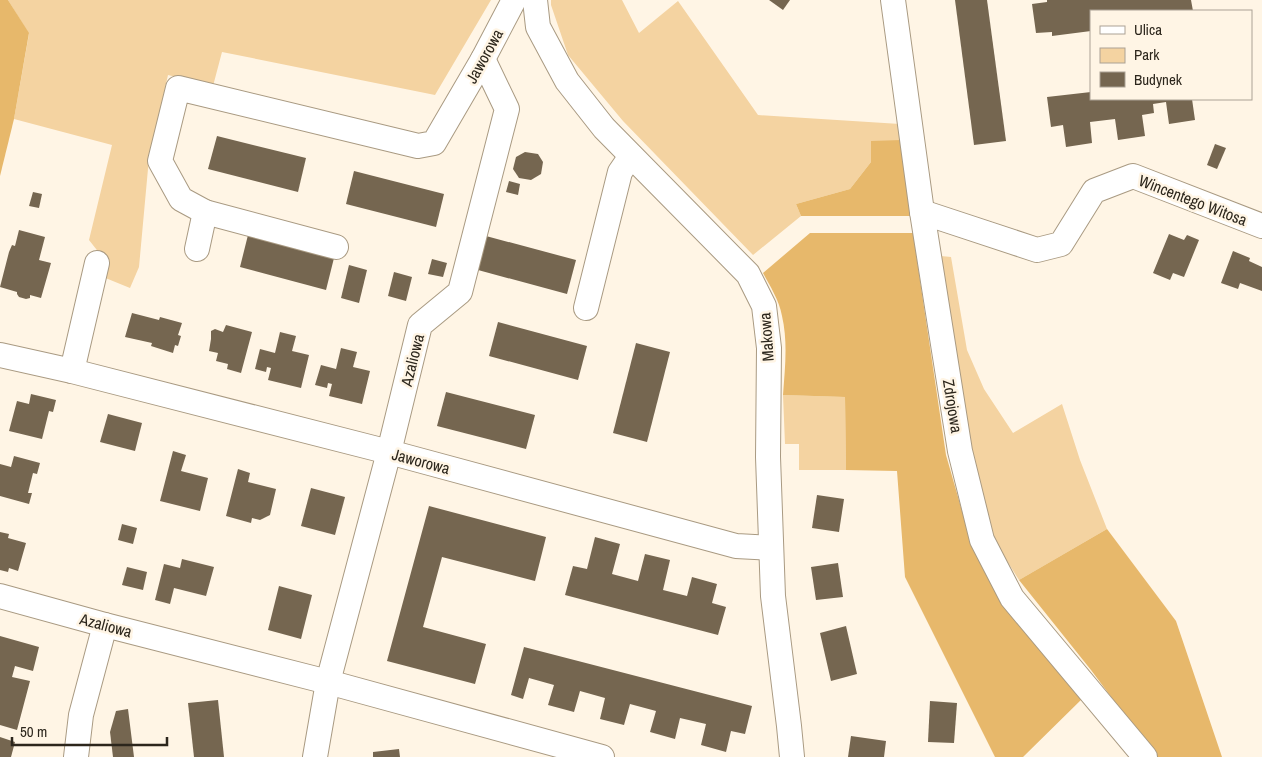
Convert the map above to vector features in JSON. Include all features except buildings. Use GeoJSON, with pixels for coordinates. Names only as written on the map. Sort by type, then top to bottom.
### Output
{"type":"FeatureCollection","features":[{"type":"Feature","properties":{"kind":"street","name":"Jaworowa"},"geometry":{"type":"LineString","coordinates":[[205,212],[181,199],[160,161],[178,88],[418,146],[434,142],[483,59],[514,0]]}},
{"type":"Feature","properties":{"kind":"street","name":"Makowa"},"geometry":{"type":"LineString","coordinates":[[534,0],[538,27],[566,81],[604,128],[748,274],[764,306],[769,348],[768,457],[773,596],[790,726],[792,757]]}},
{"type":"Feature","properties":{"kind":"street","name":"Zdrojowa"},"geometry":{"type":"LineString","coordinates":[[893,0],[922,212],[960,452],[982,540],[1012,598],[1145,757]]}},
{"type":"Feature","properties":{"kind":"street","name":"Azaliowa"},"geometry":{"type":"LineString","coordinates":[[315,757],[328,682],[389,452],[420,326],[460,292],[507,109],[483,59]]}},
{"type":"Feature","properties":{"kind":"street"},"geometry":{"type":"LineString","coordinates":[[586,308],[620,172],[631,156]]}},
{"type":"Feature","properties":{"kind":"street","name":"Wincentego Witosa"},"geometry":{"type":"LineString","coordinates":[[922,212],[1037,250],[1061,244],[1094,191],[1133,176],[1262,226]]}},
{"type":"Feature","properties":{"kind":"street"},"geometry":{"type":"LineString","coordinates":[[197,250],[205,212],[336,247]]}},
{"type":"Feature","properties":{"kind":"street"},"geometry":{"type":"LineString","coordinates":[[72,371],[97,263]]}},
{"type":"Feature","properties":{"kind":"street","name":"Jaworowa"},"geometry":{"type":"LineString","coordinates":[[0,355],[72,371],[389,452],[736,546],[771,548]]}},
{"type":"Feature","properties":{"kind":"street","name":"Azaliowa"},"geometry":{"type":"LineString","coordinates":[[0,596],[328,682],[546,750],[602,757]]}},
{"type":"Feature","properties":{"kind":"street"},"geometry":{"type":"LineString","coordinates":[[76,757],[81,715],[105,625]]}},
{"type":"Feature","properties":{"kind":"green space"},"geometry":{"type":"Polygon","coordinates":[[[8,0],[491,0],[435,95],[222,52],[213,86],[168,75],[149,158],[139,267],[130,288],[103,277],[100,254],[89,240],[112,145],[14,119],[29,34],[8,0]]]}},
{"type":"Feature","properties":{"kind":"green space"},"geometry":{"type":"Polygon","coordinates":[[[551,0],[622,0],[639,33],[678,1],[758,115],[900,124],[902,140],[871,162],[850,189],[796,204],[801,216],[753,255],[623,121],[568,55],[551,0]]]}},
{"type":"Feature","properties":{"kind":"green space"},"geometry":{"type":"Polygon","coordinates":[[[941,256],[951,257],[967,350],[984,389],[1013,433],[1062,404],[1080,460],[1107,529],[1019,580],[994,540],[971,450],[941,256]]]}},
{"type":"Feature","properties":{"kind":"green space"},"geometry":{"type":"Polygon","coordinates":[[[783,395],[845,397],[846,470],[799,470],[799,444],[785,444],[783,395]]]}},
{"type":"Feature","properties":{"kind":"shaded area"},"geometry":{"type":"Polygon","coordinates":[[[0,0],[8,0],[29,33],[14,119],[0,176],[0,0]]]}},
{"type":"Feature","properties":{"kind":"shaded area"},"geometry":{"type":"Polygon","coordinates":[[[902,140],[910,216],[801,216],[796,204],[850,189],[871,162],[871,141],[902,140]]]}},
{"type":"Feature","properties":{"kind":"shaded area"},"geometry":{"type":"Polygon","coordinates":[[[810,233],[913,233],[946,455],[972,546],[1084,697],[1023,757],[995,757],[905,577],[897,471],[846,470],[845,397],[783,395],[786,355],[784,326],[779,304],[763,273],[810,233]]]}},
{"type":"Feature","properties":{"kind":"shaded area"},"geometry":{"type":"Polygon","coordinates":[[[1107,529],[1176,621],[1222,757],[1156,757],[1091,670],[1019,580],[1107,529]]]}}]}
